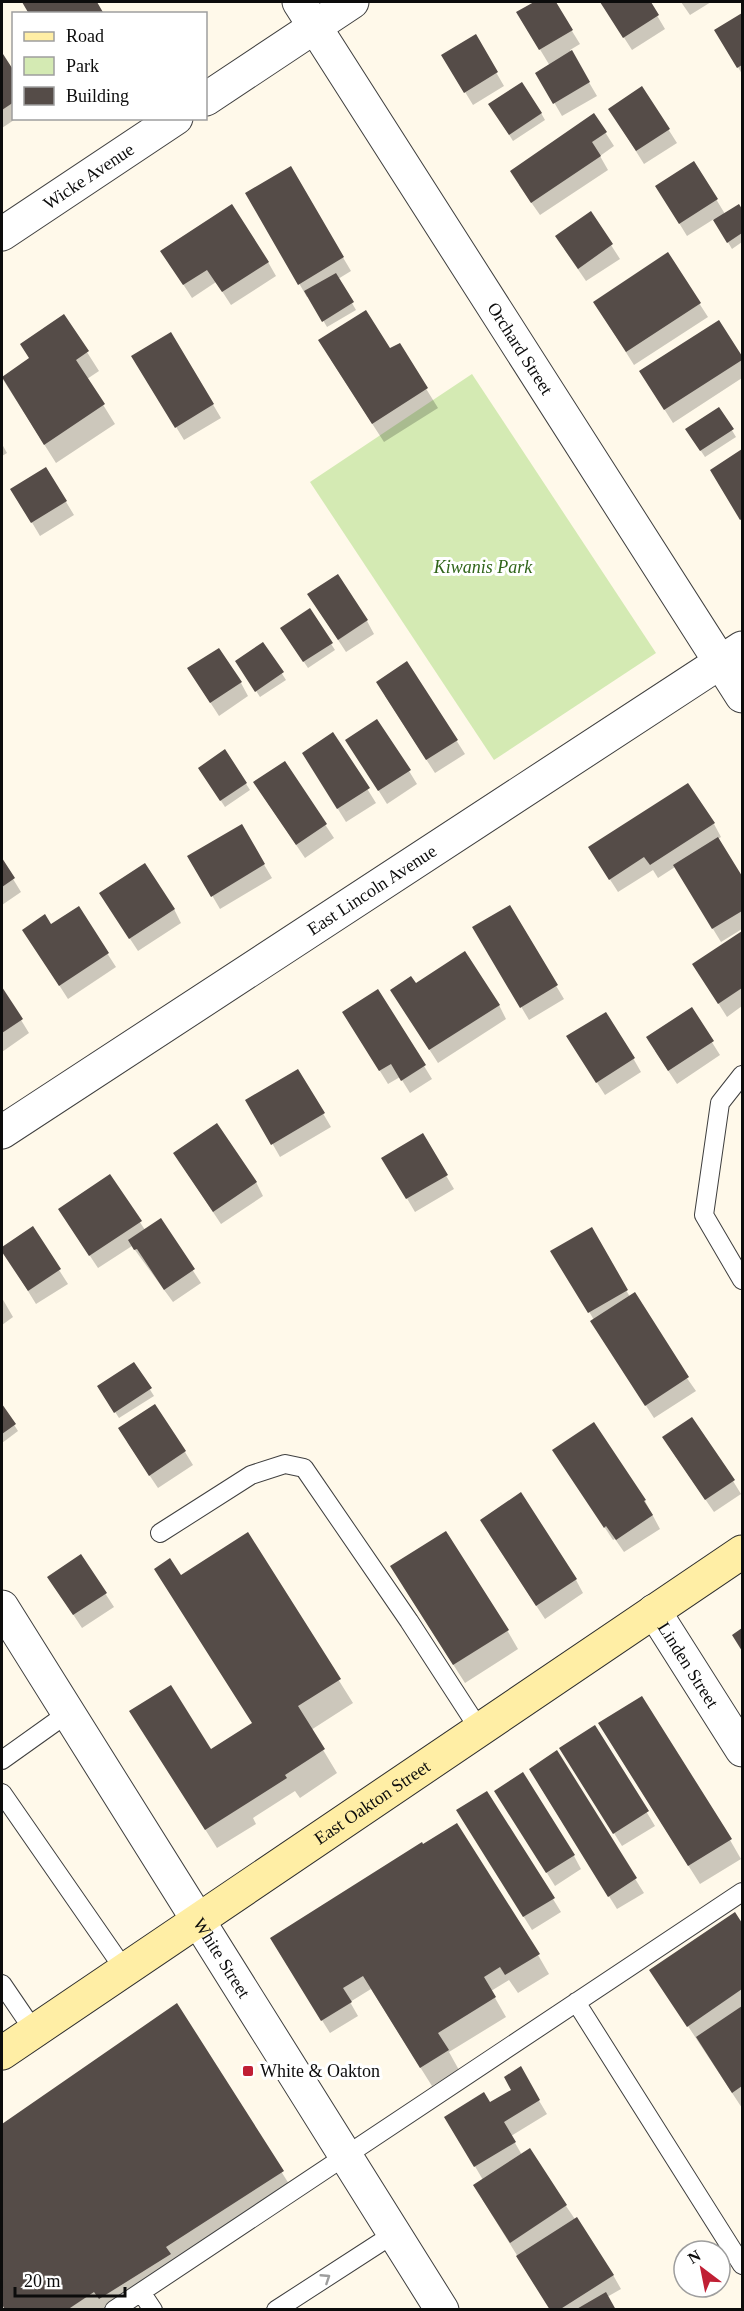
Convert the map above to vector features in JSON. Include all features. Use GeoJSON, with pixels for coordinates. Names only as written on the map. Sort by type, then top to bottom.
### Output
{"type":"FeatureCollection","features":[{"type":"Feature","properties":{"kind":"main road","name":"East Oakton Street"},"geometry":{"type":"LineString","coordinates":[[2,2053],[742,1552]]}},
{"type":"Feature","properties":{"kind":"street"},"geometry":{"type":"LineString","coordinates":[[207,98],[307,14],[352,2]]}},
{"type":"Feature","properties":{"kind":"street","name":"Orchard Street"},"geometry":{"type":"LineString","coordinates":[[307,14],[732,655],[742,696]]}},
{"type":"Feature","properties":{"kind":"street","name":"Wicke Avenue"},"geometry":{"type":"LineString","coordinates":[[2,234],[173,120]]}},
{"type":"Feature","properties":{"kind":"street","name":"East Lincoln Avenue"},"geometry":{"type":"LineString","coordinates":[[2,1132],[732,655]]}},
{"type":"Feature","properties":{"kind":"street","name":"White Street"},"geometry":{"type":"LineString","coordinates":[[2,1607],[442,2310]]}},
{"type":"Feature","properties":{"kind":"street","name":"Linden Street"},"geometry":{"type":"LineString","coordinates":[[654,1611],[742,1750]]}},
{"type":"Feature","properties":{"kind":"lane"},"geometry":{"type":"LineString","coordinates":[[742,1075],[720,1103],[704,1215],[742,1280]]}},
{"type":"Feature","properties":{"kind":"lane"},"geometry":{"type":"LineString","coordinates":[[160,1533],[251,1475],[285,1464],[304,1468],[409,1621],[479,1729]]}},
{"type":"Feature","properties":{"kind":"lane"},"geometry":{"type":"LineString","coordinates":[[2,1760],[68,1713]]}},
{"type":"Feature","properties":{"kind":"lane"},"geometry":{"type":"LineString","coordinates":[[2,1793],[124,1969]]}},
{"type":"Feature","properties":{"kind":"lane"},"geometry":{"type":"LineString","coordinates":[[120,2308],[742,1892]]}},
{"type":"Feature","properties":{"kind":"lane"},"geometry":{"type":"LineString","coordinates":[[2,1984],[34,2031]]}},
{"type":"Feature","properties":{"kind":"lane"},"geometry":{"type":"LineString","coordinates":[[576,2002],[742,2265]]}},
{"type":"Feature","properties":{"kind":"lane"},"geometry":{"type":"LineString","coordinates":[[276,2310],[395,2233]]}},
{"type":"Feature","properties":{"kind":"lane"},"geometry":{"type":"LineString","coordinates":[[141,2292],[153,2310]]}},
{"type":"Feature","properties":{"kind":"green space","name":"Kiwanis Park"},"geometry":{"type":"Polygon","coordinates":[[[472,374],[656,653],[494,760],[310,482],[472,374]]]}},
{"type":"Feature","properties":{"kind":"building"},"geometry":{"type":"Polygon","coordinates":[[[22,2],[97,2],[103,12],[28,12],[22,2]]]}},
{"type":"Feature","properties":{"kind":"building"},"geometry":{"type":"Polygon","coordinates":[[[534,2],[556,2],[573,30],[539,50],[516,12],[534,2]]]}},
{"type":"Feature","properties":{"kind":"building"},"geometry":{"type":"Polygon","coordinates":[[[600,2],[651,2],[659,15],[623,38],[600,2]]]}},
{"type":"Feature","properties":{"kind":"building"},"geometry":{"type":"Polygon","coordinates":[[[742,13],[742,65],[737,68],[714,30],[742,13]]]}},
{"type":"Feature","properties":{"kind":"building"},"geometry":{"type":"Polygon","coordinates":[[[476,34],[498,72],[464,93],[441,55],[476,34]]]}},
{"type":"Feature","properties":{"kind":"building"},"geometry":{"type":"Polygon","coordinates":[[[572,50],[590,82],[553,104],[535,73],[572,50]]]}},
{"type":"Feature","properties":{"kind":"building"},"geometry":{"type":"Polygon","coordinates":[[[3,54],[12,68],[12,103],[2,110],[3,54]]]}},
{"type":"Feature","properties":{"kind":"building"},"geometry":{"type":"Polygon","coordinates":[[[522,82],[542,113],[509,135],[488,104],[522,82]]]}},
{"type":"Feature","properties":{"kind":"building"},"geometry":{"type":"Polygon","coordinates":[[[642,86],[670,129],[636,151],[608,109],[642,86]]]}},
{"type":"Feature","properties":{"kind":"building"},"geometry":{"type":"Polygon","coordinates":[[[594,113],[607,132],[592,142],[601,156],[531,203],[510,171],[594,113]]]}},
{"type":"Feature","properties":{"kind":"building"},"geometry":{"type":"Polygon","coordinates":[[[694,161],[718,199],[679,224],[655,186],[694,161]]]}},
{"type":"Feature","properties":{"kind":"building"},"geometry":{"type":"Polygon","coordinates":[[[291,166],[344,257],[298,285],[245,193],[291,166]]]}},
{"type":"Feature","properties":{"kind":"building"},"geometry":{"type":"Polygon","coordinates":[[[232,204],[269,262],[222,292],[207,270],[183,285],[160,251],[232,204]]]}},
{"type":"Feature","properties":{"kind":"building"},"geometry":{"type":"Polygon","coordinates":[[[739,204],[742,209],[742,233],[727,243],[713,220],[739,204]]]}},
{"type":"Feature","properties":{"kind":"building"},"geometry":{"type":"Polygon","coordinates":[[[591,211],[613,244],[578,269],[555,236],[591,211]]]}},
{"type":"Feature","properties":{"kind":"building"},"geometry":{"type":"Polygon","coordinates":[[[668,252],[701,303],[626,352],[593,302],[668,252]]]}},
{"type":"Feature","properties":{"kind":"building"},"geometry":{"type":"Polygon","coordinates":[[[336,273],[354,302],[322,322],[304,291],[336,273]]]}},
{"type":"Feature","properties":{"kind":"building"},"geometry":{"type":"Polygon","coordinates":[[[366,310],[390,348],[400,343],[428,388],[372,424],[318,340],[366,310]]]}},
{"type":"Feature","properties":{"kind":"building"},"geometry":{"type":"Polygon","coordinates":[[[64,314],[89,351],[76,360],[105,404],[44,445],[2,377],[29,358],[20,344],[64,314]]]}},
{"type":"Feature","properties":{"kind":"building"},"geometry":{"type":"Polygon","coordinates":[[[719,320],[742,356],[742,360],[664,410],[639,371],[719,320]]]}},
{"type":"Feature","properties":{"kind":"building"},"geometry":{"type":"Polygon","coordinates":[[[171,332],[214,404],[175,428],[131,356],[171,332]]]}},
{"type":"Feature","properties":{"kind":"building"},"geometry":{"type":"Polygon","coordinates":[[[719,407],[734,429],[700,451],[685,429],[719,407]]]}},
{"type":"Feature","properties":{"kind":"building"},"geometry":{"type":"Polygon","coordinates":[[[742,449],[742,519],[740,520],[710,470],[742,449]]]}},
{"type":"Feature","properties":{"kind":"building"},"geometry":{"type":"Polygon","coordinates":[[[46,467],[67,501],[31,523],[10,489],[46,467]]]}},
{"type":"Feature","properties":{"kind":"building"},"geometry":{"type":"Polygon","coordinates":[[[338,574],[368,620],[338,640],[307,594],[338,574]]]}},
{"type":"Feature","properties":{"kind":"building"},"geometry":{"type":"Polygon","coordinates":[[[310,608],[333,643],[303,662],[280,628],[310,608]]]}},
{"type":"Feature","properties":{"kind":"building"},"geometry":{"type":"Polygon","coordinates":[[[263,642],[284,672],[255,692],[235,661],[263,642]]]}},
{"type":"Feature","properties":{"kind":"building"},"geometry":{"type":"Polygon","coordinates":[[[219,648],[242,682],[210,703],[187,668],[219,648]]]}},
{"type":"Feature","properties":{"kind":"building"},"geometry":{"type":"Polygon","coordinates":[[[407,661],[458,740],[426,760],[376,682],[407,661]]]}},
{"type":"Feature","properties":{"kind":"building"},"geometry":{"type":"Polygon","coordinates":[[[377,719],[411,770],[378,791],[345,740],[377,719]]]}},
{"type":"Feature","properties":{"kind":"building"},"geometry":{"type":"Polygon","coordinates":[[[333,732],[370,788],[337,809],[302,753],[333,732]]]}},
{"type":"Feature","properties":{"kind":"building"},"geometry":{"type":"Polygon","coordinates":[[[225,749],[247,783],[220,801],[198,768],[225,749]]]}},
{"type":"Feature","properties":{"kind":"building"},"geometry":{"type":"Polygon","coordinates":[[[285,761],[327,824],[296,845],[253,782],[285,761]]]}},
{"type":"Feature","properties":{"kind":"building"},"geometry":{"type":"Polygon","coordinates":[[[688,783],[715,823],[650,865],[644,857],[609,880],[588,847],[688,783]]]}},
{"type":"Feature","properties":{"kind":"building"},"geometry":{"type":"Polygon","coordinates":[[[242,824],[265,864],[211,897],[187,856],[242,824]]]}},
{"type":"Feature","properties":{"kind":"building"},"geometry":{"type":"Polygon","coordinates":[[[718,837],[742,876],[742,911],[712,929],[673,865],[718,837]]]}},
{"type":"Feature","properties":{"kind":"building"},"geometry":{"type":"Polygon","coordinates":[[[2,858],[15,878],[2,887],[2,858]]]}},
{"type":"Feature","properties":{"kind":"building"},"geometry":{"type":"Polygon","coordinates":[[[145,863],[175,909],[129,939],[99,893],[145,863]]]}},
{"type":"Feature","properties":{"kind":"building"},"geometry":{"type":"Polygon","coordinates":[[[510,905],[558,985],[520,1008],[472,927],[510,905]]]}},
{"type":"Feature","properties":{"kind":"building"},"geometry":{"type":"Polygon","coordinates":[[[79,906],[109,953],[59,986],[22,930],[45,914],[51,924],[79,906]]]}},
{"type":"Feature","properties":{"kind":"building"},"geometry":{"type":"Polygon","coordinates":[[[742,931],[742,988],[718,1004],[692,964],[742,931]]]}},
{"type":"Feature","properties":{"kind":"building"},"geometry":{"type":"Polygon","coordinates":[[[465,951],[500,1005],[429,1050],[390,990],[411,976],[416,983],[465,951]]]}},
{"type":"Feature","properties":{"kind":"building"},"geometry":{"type":"Polygon","coordinates":[[[2,987],[23,1019],[2,1033],[2,987]]]}},
{"type":"Feature","properties":{"kind":"building"},"geometry":{"type":"Polygon","coordinates":[[[378,989],[426,1065],[401,1081],[391,1064],[379,1071],[342,1012],[378,989]]]}},
{"type":"Feature","properties":{"kind":"building"},"geometry":{"type":"Polygon","coordinates":[[[692,1007],[714,1041],[668,1071],[646,1037],[692,1007]]]}},
{"type":"Feature","properties":{"kind":"building"},"geometry":{"type":"Polygon","coordinates":[[[606,1012],[635,1058],[596,1083],[566,1036],[606,1012]]]}},
{"type":"Feature","properties":{"kind":"building"},"geometry":{"type":"Polygon","coordinates":[[[298,1069],[325,1113],[271,1145],[245,1100],[298,1069]]]}},
{"type":"Feature","properties":{"kind":"building"},"geometry":{"type":"Polygon","coordinates":[[[217,1123],[257,1182],[213,1212],[173,1153],[217,1123]]]}},
{"type":"Feature","properties":{"kind":"building"},"geometry":{"type":"Polygon","coordinates":[[[423,1133],[448,1175],[406,1199],[381,1158],[423,1133]]]}},
{"type":"Feature","properties":{"kind":"building"},"geometry":{"type":"Polygon","coordinates":[[[110,1174],[142,1221],[89,1256],[58,1209],[110,1174]]]}},
{"type":"Feature","properties":{"kind":"building"},"geometry":{"type":"Polygon","coordinates":[[[161,1218],[195,1269],[164,1290],[137,1249],[134,1250],[128,1240],[161,1218]]]}},
{"type":"Feature","properties":{"kind":"building"},"geometry":{"type":"Polygon","coordinates":[[[33,1226],[61,1269],[28,1291],[2,1252],[2,1247],[33,1226]]]}},
{"type":"Feature","properties":{"kind":"building"},"geometry":{"type":"Polygon","coordinates":[[[592,1227],[628,1290],[588,1313],[550,1251],[592,1227]]]}},
{"type":"Feature","properties":{"kind":"building"},"geometry":{"type":"Polygon","coordinates":[[[635,1292],[689,1377],[645,1406],[590,1321],[635,1292]]]}},
{"type":"Feature","properties":{"kind":"building"},"geometry":{"type":"Polygon","coordinates":[[[134,1362],[152,1388],[114,1413],[97,1386],[134,1362]]]}},
{"type":"Feature","properties":{"kind":"building"},"geometry":{"type":"Polygon","coordinates":[[[2,1404],[16,1424],[2,1434],[2,1404]]]}},
{"type":"Feature","properties":{"kind":"building"},"geometry":{"type":"Polygon","coordinates":[[[155,1404],[186,1451],[149,1476],[118,1428],[155,1404]]]}},
{"type":"Feature","properties":{"kind":"building"},"geometry":{"type":"Polygon","coordinates":[[[692,1417],[735,1480],[705,1500],[662,1437],[692,1417]]]}},
{"type":"Feature","properties":{"kind":"building"},"geometry":{"type":"Polygon","coordinates":[[[594,1422],[646,1500],[644,1501],[653,1515],[616,1540],[606,1526],[604,1528],[552,1450],[594,1422]]]}},
{"type":"Feature","properties":{"kind":"building"},"geometry":{"type":"Polygon","coordinates":[[[521,1492],[577,1579],[536,1606],[480,1520],[521,1492]]]}},
{"type":"Feature","properties":{"kind":"building"},"geometry":{"type":"Polygon","coordinates":[[[446,1531],[509,1630],[453,1665],[390,1566],[446,1531]]]}},
{"type":"Feature","properties":{"kind":"building"},"geometry":{"type":"Polygon","coordinates":[[[248,1532],[341,1679],[298,1706],[325,1749],[285,1775],[287,1778],[205,1830],[129,1711],[171,1685],[211,1749],[252,1723],[154,1569],[170,1558],[181,1575],[248,1532]]]}},
{"type":"Feature","properties":{"kind":"building"},"geometry":{"type":"Polygon","coordinates":[[[81,1554],[107,1593],[73,1615],[47,1577],[81,1554]]]}},
{"type":"Feature","properties":{"kind":"building"},"geometry":{"type":"Polygon","coordinates":[[[742,1628],[742,1651],[732,1635],[742,1628]]]}},
{"type":"Feature","properties":{"kind":"building"},"geometry":{"type":"Polygon","coordinates":[[[642,1696],[732,1839],[688,1866],[598,1723],[642,1696]]]}},
{"type":"Feature","properties":{"kind":"building"},"geometry":{"type":"Polygon","coordinates":[[[595,1725],[649,1811],[613,1834],[559,1748],[595,1725]]]}},
{"type":"Feature","properties":{"kind":"building"},"geometry":{"type":"Polygon","coordinates":[[[557,1750],[637,1878],[608,1897],[529,1769],[557,1750]]]}},
{"type":"Feature","properties":{"kind":"building"},"geometry":{"type":"Polygon","coordinates":[[[523,1772],[575,1855],[546,1873],[494,1791],[523,1772]]]}},
{"type":"Feature","properties":{"kind":"building"},"geometry":{"type":"Polygon","coordinates":[[[487,1791],[555,1898],[523,1917],[456,1810],[487,1791]]]}},
{"type":"Feature","properties":{"kind":"building"},"geometry":{"type":"Polygon","coordinates":[[[457,1823],[540,1954],[505,1975],[500,1967],[484,1977],[496,1997],[438,2033],[449,2050],[420,2068],[363,1976],[343,1988],[352,2002],[321,2021],[270,1938],[422,1842],[423,1844],[457,1823]]]}},
{"type":"Feature","properties":{"kind":"building"},"geometry":{"type":"Polygon","coordinates":[[[735,1912],[742,1923],[742,1989],[687,2027],[649,1970],[735,1912]]]}},
{"type":"Feature","properties":{"kind":"building"},"geometry":{"type":"Polygon","coordinates":[[[177,2003],[284,2171],[166,2247],[171,2254],[99,2299],[94,2292],[67,2310],[5,2310],[2,2304],[2,2124],[177,2003]]]}},
{"type":"Feature","properties":{"kind":"building"},"geometry":{"type":"Polygon","coordinates":[[[742,2006],[742,2086],[732,2093],[696,2037],[742,2006]]]}},
{"type":"Feature","properties":{"kind":"building"},"geometry":{"type":"Polygon","coordinates":[[[521,2066],[540,2100],[504,2122],[516,2142],[474,2167],[444,2117],[484,2092],[490,2102],[511,2090],[504,2077],[521,2066]]]}},
{"type":"Feature","properties":{"kind":"building"},"geometry":{"type":"Polygon","coordinates":[[[530,2148],[567,2205],[510,2243],[473,2185],[530,2148]]]}},
{"type":"Feature","properties":{"kind":"building"},"geometry":{"type":"Polygon","coordinates":[[[577,2217],[614,2275],[559,2310],[550,2310],[516,2256],[577,2217]]]}},
{"type":"Feature","properties":{"kind":"building"},"geometry":{"type":"Polygon","coordinates":[[[606,2292],[616,2310],[575,2310],[606,2292]]]}},
{"type":"Feature","properties":{"kind":"place","name":"White & Oakton"},"geometry":{"type":"Point","coordinates":[248,2071]}}]}
